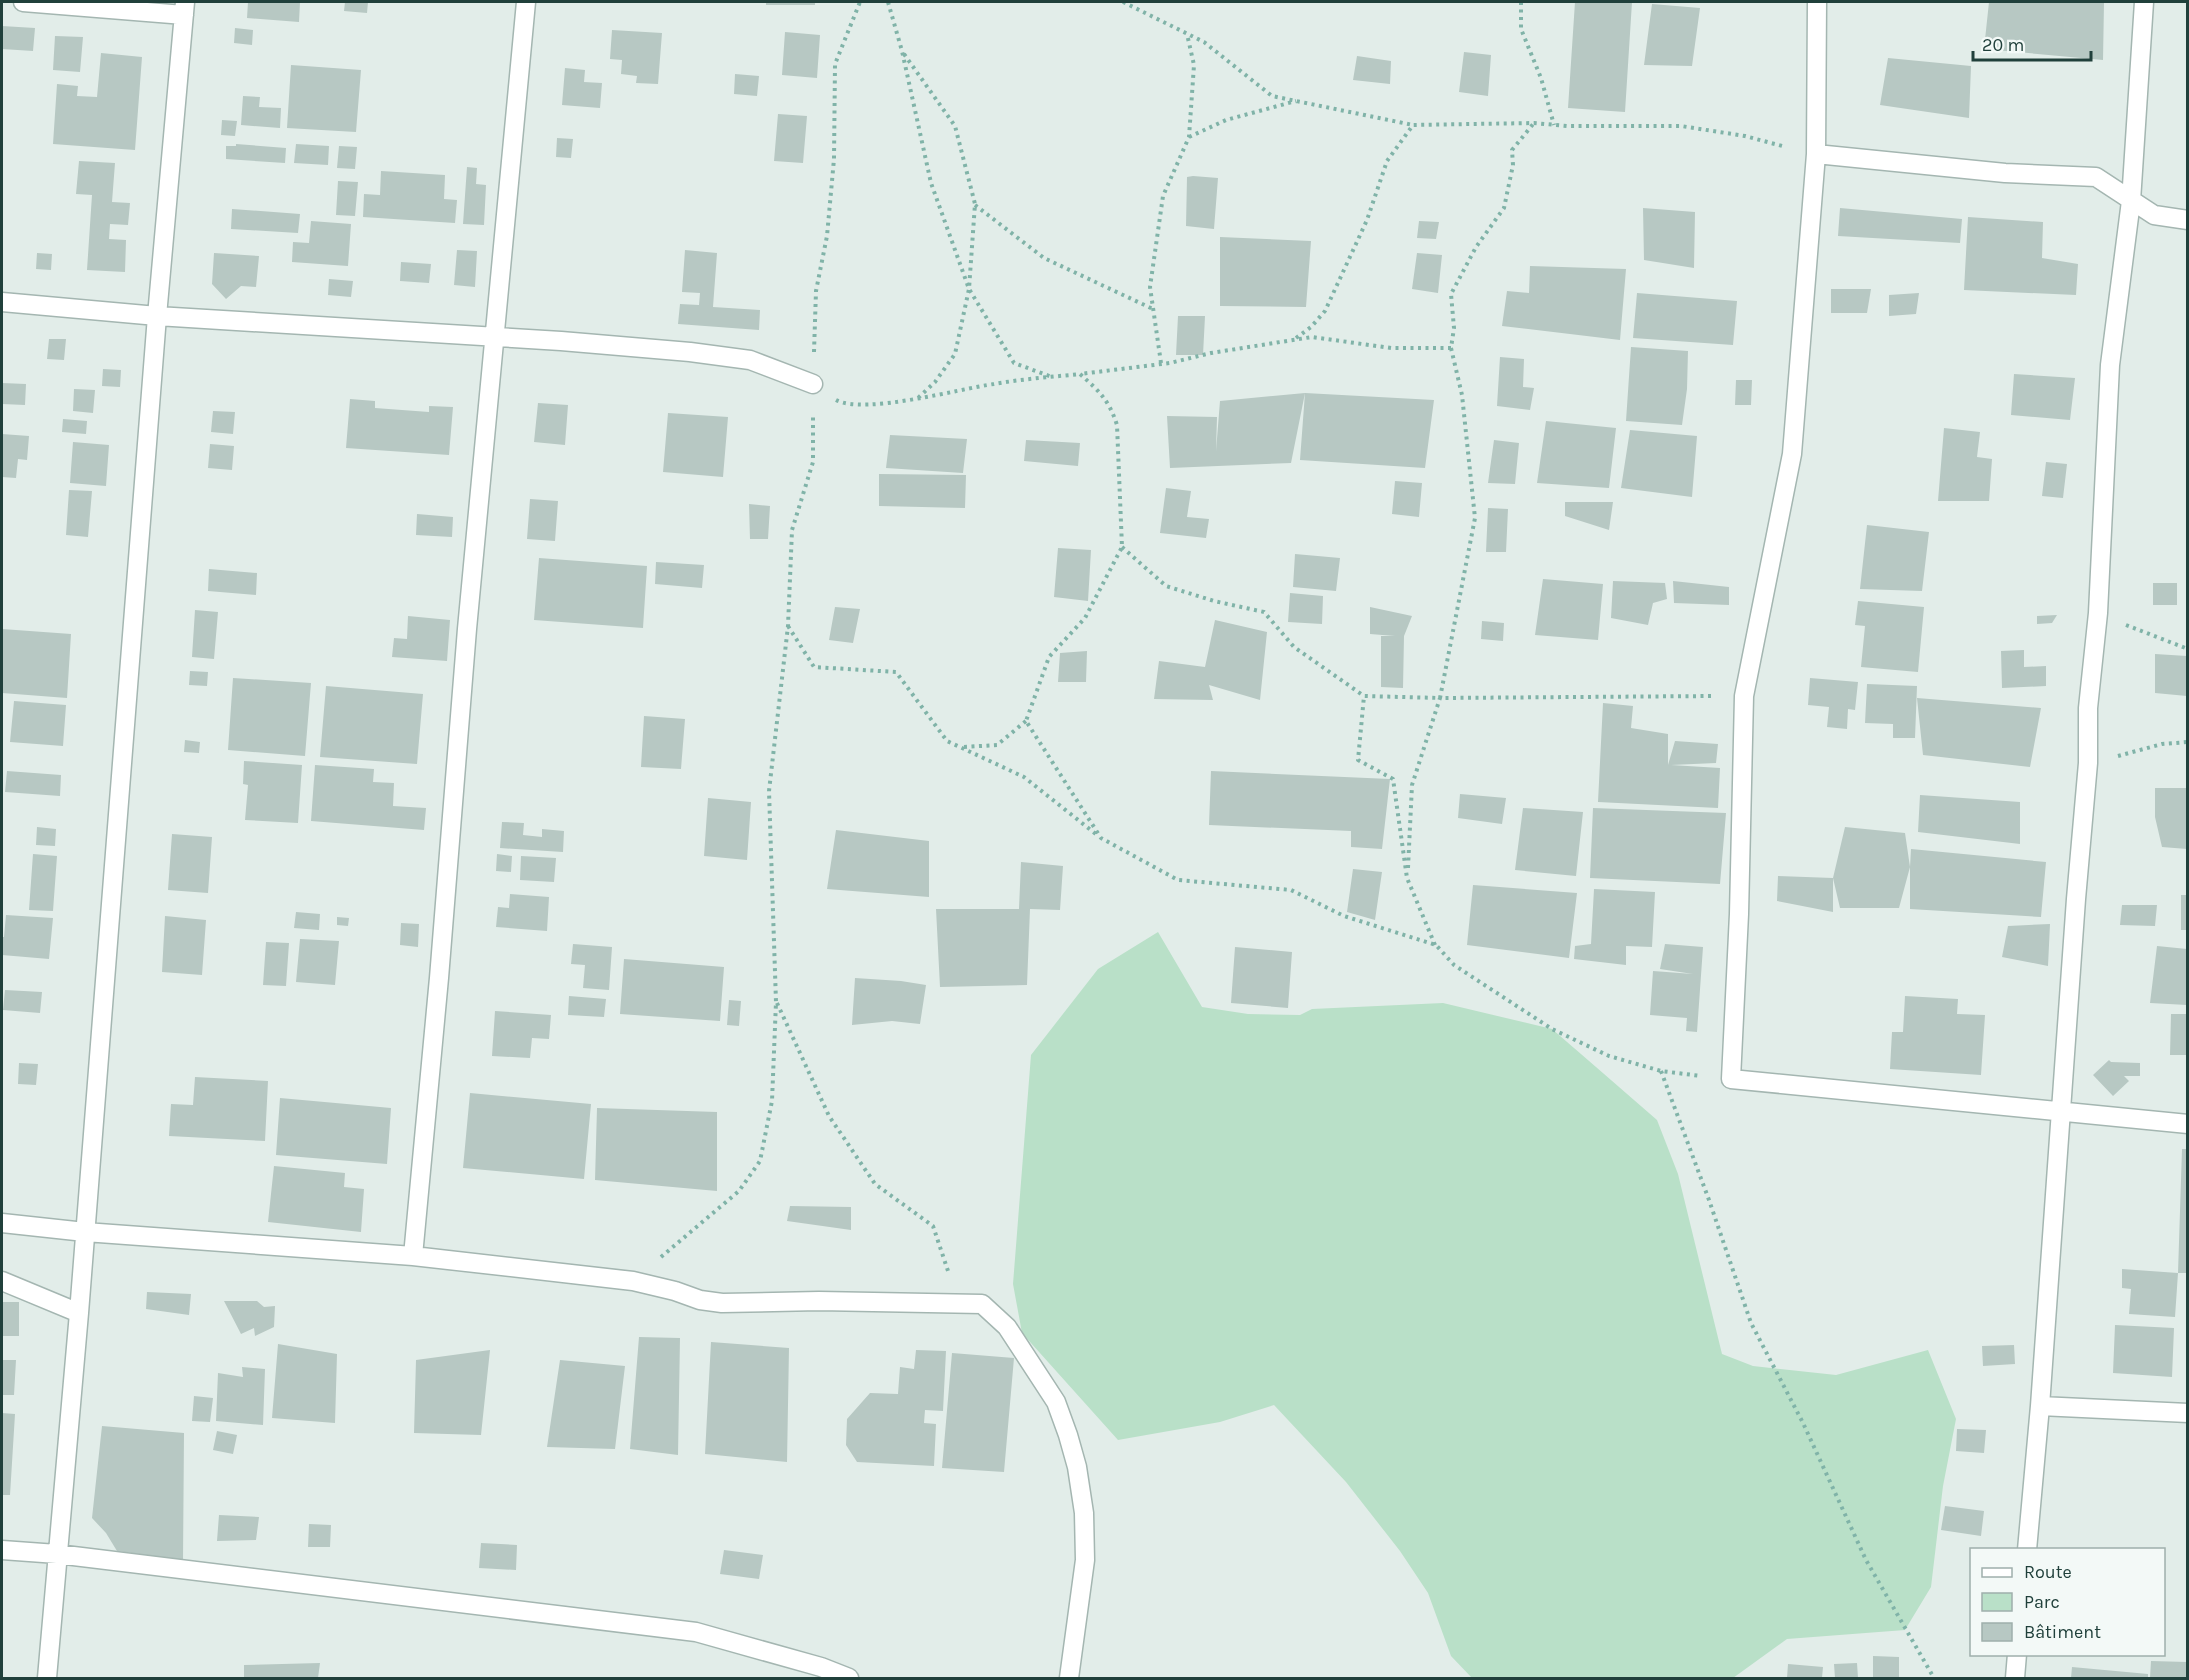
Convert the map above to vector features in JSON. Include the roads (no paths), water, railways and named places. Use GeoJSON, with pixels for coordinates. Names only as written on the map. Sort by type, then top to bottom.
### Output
{"type":"FeatureCollection","features":[{"type":"Feature","properties":{"kind":"street"},"geometry":{"type":"LineString","coordinates":[[23,2],[184,8],[47,1678]]}},
{"type":"Feature","properties":{"kind":"street"},"geometry":{"type":"LineString","coordinates":[[413,1256],[439,978],[467,629],[526,2]]}},
{"type":"Feature","properties":{"kind":"street"},"geometry":{"type":"LineString","coordinates":[[1817,2],[1816,154],[1792,454],[1744,696],[1739,914],[1731,1079],[2187,1124]]}},
{"type":"Feature","properties":{"kind":"street"},"geometry":{"type":"LineString","coordinates":[[2027,1548],[2088,764],[2088,708],[2098,613],[2110,365],[2131,201],[2144,2]]}},
{"type":"Feature","properties":{"kind":"street"},"geometry":{"type":"LineString","coordinates":[[1816,154],[2005,173],[2096,177],[2154,215],[2187,220]]}},
{"type":"Feature","properties":{"kind":"street"},"geometry":{"type":"LineString","coordinates":[[2,302],[157,316],[641,347],[750,360],[813,384]]}},
{"type":"Feature","properties":{"kind":"street"},"geometry":{"type":"LineString","coordinates":[[2,1223],[85,1232],[413,1256],[633,1281],[722,1304],[819,1301],[982,1304],[1007,1327],[1056,1402],[1077,1467],[1084,1512],[1085,1560],[1069,1678]]}},
{"type":"Feature","properties":{"kind":"street"},"geometry":{"type":"LineString","coordinates":[[2,1281],[78,1313]]}},
{"type":"Feature","properties":{"kind":"street"},"geometry":{"type":"LineString","coordinates":[[2040,1406],[2187,1413]]}},
{"type":"Feature","properties":{"kind":"street"},"geometry":{"type":"LineString","coordinates":[[2,1550],[57,1554],[696,1632],[821,1667],[849,1678]]}},
{"type":"Feature","properties":{"kind":"street"},"geometry":{"type":"LineString","coordinates":[[2015,1678],[2018,1656]]}}]}
